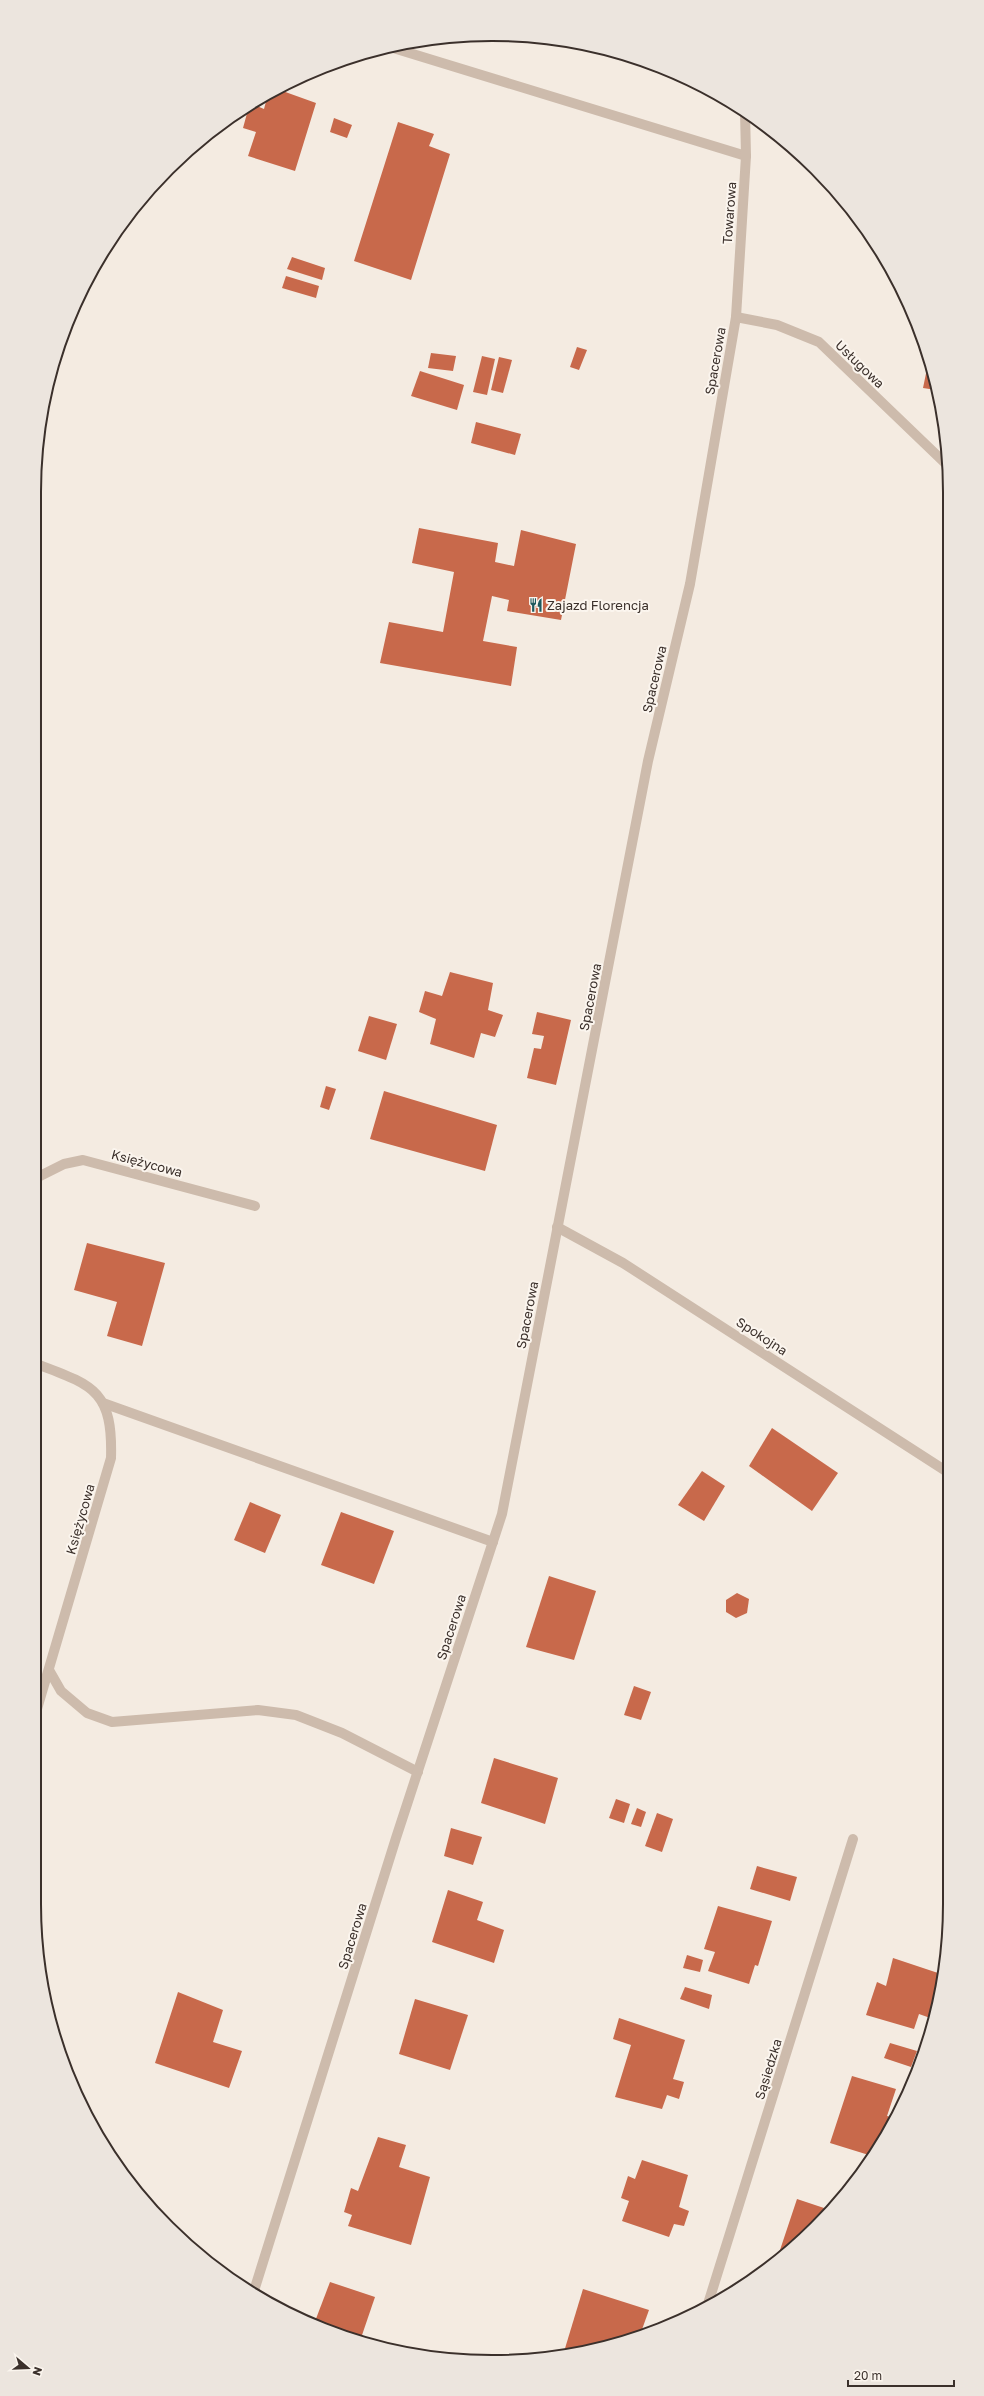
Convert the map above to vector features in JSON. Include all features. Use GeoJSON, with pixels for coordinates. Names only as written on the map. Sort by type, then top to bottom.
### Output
{"type":"FeatureCollection","features":[{"type":"Feature","properties":{"kind":"street"},"geometry":{"type":"LineString","coordinates":[[401,51],[746,156]]}},
{"type":"Feature","properties":{"kind":"street","name":"Towarowa"},"geometry":{"type":"LineString","coordinates":[[736,317],[746,156],[745,119]]}},
{"type":"Feature","properties":{"kind":"street","name":"Usługowa"},"geometry":{"type":"LineString","coordinates":[[736,317],[777,325],[819,342],[942,460]]}},
{"type":"Feature","properties":{"kind":"street","name":"Spacerowa"},"geometry":{"type":"LineString","coordinates":[[255,2288],[418,1772],[502,1514],[648,761],[690,584],[736,317]]}},
{"type":"Feature","properties":{"kind":"street","name":"Księżycowa"},"geometry":{"type":"LineString","coordinates":[[41,1176],[64,1164],[83,1160],[255,1206]]}},
{"type":"Feature","properties":{"kind":"street","name":"Spokojna"},"geometry":{"type":"LineString","coordinates":[[558,1227],[623,1263],[943,1469]]}},
{"type":"Feature","properties":{"kind":"street","name":"Księżycowa"},"geometry":{"type":"LineString","coordinates":[[41,1366],[90,1386],[103,1403],[112,1432],[111,1458],[41,1695]]}},
{"type":"Feature","properties":{"kind":"street"},"geometry":{"type":"LineString","coordinates":[[103,1403],[493,1542]]}},
{"type":"Feature","properties":{"kind":"street"},"geometry":{"type":"LineString","coordinates":[[48,1670],[61,1691],[87,1713],[112,1722],[258,1710],[296,1715],[342,1732],[418,1772]]}},
{"type":"Feature","properties":{"kind":"street","name":"Sąsiedzka"},"geometry":{"type":"LineString","coordinates":[[709,2299],[854,1839]]}},
{"type":"Feature","properties":{"kind":"building"},"geometry":{"type":"Polygon","coordinates":[[[285,92],[316,103],[295,171],[248,156],[256,132],[243,128],[247,113],[258,107],[264,109],[266,102],[285,92]]]}},
{"type":"Feature","properties":{"kind":"building"},"geometry":{"type":"Polygon","coordinates":[[[334,118],[352,125],[347,138],[330,132],[334,118]]]}},
{"type":"Feature","properties":{"kind":"building"},"geometry":{"type":"Polygon","coordinates":[[[398,122],[434,134],[429,146],[450,154],[411,280],[354,261],[398,122]]]}},
{"type":"Feature","properties":{"kind":"building"},"geometry":{"type":"Polygon","coordinates":[[[292,257],[325,268],[322,280],[287,269],[292,257]]]}},
{"type":"Feature","properties":{"kind":"building"},"geometry":{"type":"Polygon","coordinates":[[[286,276],[319,286],[316,298],[282,288],[286,276]]]}},
{"type":"Feature","properties":{"kind":"building"},"geometry":{"type":"Polygon","coordinates":[[[577,347],[587,350],[579,370],[570,367],[577,347]]]}},
{"type":"Feature","properties":{"kind":"building"},"geometry":{"type":"Polygon","coordinates":[[[431,353],[456,356],[453,371],[428,368],[431,353]]]}},
{"type":"Feature","properties":{"kind":"building"},"geometry":{"type":"Polygon","coordinates":[[[482,356],[495,359],[487,395],[473,392],[482,356]]]}},
{"type":"Feature","properties":{"kind":"building"},"geometry":{"type":"Polygon","coordinates":[[[499,357],[512,360],[503,393],[491,390],[499,357]]]}},
{"type":"Feature","properties":{"kind":"building"},"geometry":{"type":"Polygon","coordinates":[[[420,371],[464,385],[457,410],[411,396],[420,371]]]}},
{"type":"Feature","properties":{"kind":"building"},"geometry":{"type":"Polygon","coordinates":[[[927,371],[931,389],[923,388],[927,371]]]}},
{"type":"Feature","properties":{"kind":"building"},"geometry":{"type":"Polygon","coordinates":[[[476,422],[521,434],[515,455],[471,443],[476,422]]]}},
{"type":"Feature","properties":{"kind":"building","name":"Zajazd Florencja"},"geometry":{"type":"Polygon","coordinates":[[[419,528],[498,543],[495,562],[514,566],[521,530],[576,544],[561,620],[507,611],[509,600],[492,596],[483,641],[517,647],[511,686],[380,663],[389,622],[443,632],[454,572],[412,563],[419,528]]]}},
{"type":"Feature","properties":{"kind":"building"},"geometry":{"type":"Polygon","coordinates":[[[450,972],[493,983],[488,1010],[503,1015],[495,1037],[481,1033],[474,1058],[430,1044],[436,1019],[419,1012],[425,991],[442,996],[450,972]]]}},
{"type":"Feature","properties":{"kind":"building"},"geometry":{"type":"Polygon","coordinates":[[[537,1012],[571,1020],[556,1085],[527,1078],[534,1048],[541,1049],[544,1036],[532,1034],[537,1012]]]}},
{"type":"Feature","properties":{"kind":"building"},"geometry":{"type":"Polygon","coordinates":[[[369,1016],[397,1024],[386,1060],[358,1051],[369,1016]]]}},
{"type":"Feature","properties":{"kind":"building"},"geometry":{"type":"Polygon","coordinates":[[[326,1086],[336,1089],[329,1110],[320,1107],[326,1086]]]}},
{"type":"Feature","properties":{"kind":"building"},"geometry":{"type":"Polygon","coordinates":[[[384,1091],[497,1125],[485,1171],[370,1139],[384,1091]]]}},
{"type":"Feature","properties":{"kind":"building"},"geometry":{"type":"Polygon","coordinates":[[[87,1243],[165,1263],[142,1346],[107,1336],[117,1302],[74,1290],[87,1243]]]}},
{"type":"Feature","properties":{"kind":"building"},"geometry":{"type":"Polygon","coordinates":[[[772,1428],[838,1473],[812,1511],[749,1466],[772,1428]]]}},
{"type":"Feature","properties":{"kind":"building"},"geometry":{"type":"Polygon","coordinates":[[[702,1471],[725,1486],[704,1521],[678,1505],[702,1471]]]}},
{"type":"Feature","properties":{"kind":"building"},"geometry":{"type":"Polygon","coordinates":[[[250,1502],[281,1515],[265,1553],[234,1540],[250,1502]]]}},
{"type":"Feature","properties":{"kind":"building"},"geometry":{"type":"Polygon","coordinates":[[[341,1512],[394,1531],[374,1584],[321,1565],[341,1512]]]}},
{"type":"Feature","properties":{"kind":"building"},"geometry":{"type":"Polygon","coordinates":[[[549,1576],[596,1591],[574,1660],[526,1647],[549,1576]]]}},
{"type":"Feature","properties":{"kind":"building"},"geometry":{"type":"Polygon","coordinates":[[[737,1593],[749,1599],[747,1613],[736,1618],[726,1612],[726,1600],[737,1593]]]}},
{"type":"Feature","properties":{"kind":"building"},"geometry":{"type":"Polygon","coordinates":[[[634,1686],[651,1692],[641,1720],[624,1715],[634,1686]]]}},
{"type":"Feature","properties":{"kind":"building"},"geometry":{"type":"Polygon","coordinates":[[[494,1758],[558,1778],[545,1824],[481,1803],[494,1758]]]}},
{"type":"Feature","properties":{"kind":"building"},"geometry":{"type":"Polygon","coordinates":[[[616,1799],[630,1804],[624,1823],[609,1818],[616,1799]]]}},
{"type":"Feature","properties":{"kind":"building"},"geometry":{"type":"Polygon","coordinates":[[[637,1808],[646,1812],[641,1827],[631,1824],[637,1808]]]}},
{"type":"Feature","properties":{"kind":"building"},"geometry":{"type":"Polygon","coordinates":[[[657,1813],[673,1819],[662,1852],[645,1846],[657,1813]]]}},
{"type":"Feature","properties":{"kind":"building"},"geometry":{"type":"Polygon","coordinates":[[[451,1828],[482,1837],[473,1865],[444,1856],[451,1828]]]}},
{"type":"Feature","properties":{"kind":"building"},"geometry":{"type":"Polygon","coordinates":[[[757,1866],[797,1877],[790,1901],[750,1889],[757,1866]]]}},
{"type":"Feature","properties":{"kind":"building"},"geometry":{"type":"Polygon","coordinates":[[[448,1890],[483,1902],[477,1920],[504,1930],[494,1963],[432,1942],[448,1890]]]}},
{"type":"Feature","properties":{"kind":"building"},"geometry":{"type":"Polygon","coordinates":[[[718,1906],[772,1921],[758,1966],[755,1965],[749,1984],[708,1971],[715,1952],[704,1949],[718,1906]]]}},
{"type":"Feature","properties":{"kind":"building"},"geometry":{"type":"Polygon","coordinates":[[[687,1955],[703,1960],[700,1972],[683,1968],[687,1955]]]}},
{"type":"Feature","properties":{"kind":"building"},"geometry":{"type":"Polygon","coordinates":[[[893,1958],[937,1973],[929,2017],[919,2014],[914,2029],[866,2015],[877,1982],[886,1986],[893,1958]]]}},
{"type":"Feature","properties":{"kind":"building"},"geometry":{"type":"Polygon","coordinates":[[[685,1987],[712,1995],[709,2009],[680,1999],[685,1987]]]}},
{"type":"Feature","properties":{"kind":"building"},"geometry":{"type":"Polygon","coordinates":[[[178,1992],[223,2010],[213,2042],[242,2051],[229,2088],[155,2063],[178,1992]]]}},
{"type":"Feature","properties":{"kind":"building"},"geometry":{"type":"Polygon","coordinates":[[[415,1999],[468,2015],[450,2070],[399,2054],[415,1999]]]}},
{"type":"Feature","properties":{"kind":"building"},"geometry":{"type":"Polygon","coordinates":[[[619,2018],[685,2040],[673,2079],[684,2082],[679,2099],[667,2095],[662,2109],[615,2097],[631,2045],[613,2039],[619,2018]]]}},
{"type":"Feature","properties":{"kind":"building"},"geometry":{"type":"Polygon","coordinates":[[[890,2043],[917,2051],[911,2067],[884,2058],[890,2043]]]}},
{"type":"Feature","properties":{"kind":"building"},"geometry":{"type":"Polygon","coordinates":[[[852,2076],[896,2089],[887,2116],[889,2117],[867,2155],[830,2143],[852,2076]]]}},
{"type":"Feature","properties":{"kind":"building"},"geometry":{"type":"Polygon","coordinates":[[[378,2137],[406,2145],[399,2167],[430,2177],[411,2245],[348,2226],[352,2215],[344,2212],[351,2188],[358,2191],[378,2137]]]}},
{"type":"Feature","properties":{"kind":"building"},"geometry":{"type":"Polygon","coordinates":[[[642,2160],[688,2175],[679,2207],[689,2211],[684,2226],[674,2224],[669,2237],[622,2221],[629,2201],[621,2198],[628,2176],[635,2179],[642,2160]]]}},
{"type":"Feature","properties":{"kind":"building"},"geometry":{"type":"Polygon","coordinates":[[[797,2199],[824,2208],[811,2223],[780,2251],[797,2199]]]}},
{"type":"Feature","properties":{"kind":"building"},"geometry":{"type":"Polygon","coordinates":[[[330,2282],[375,2297],[362,2336],[316,2319],[330,2282]]]}},
{"type":"Feature","properties":{"kind":"building"},"geometry":{"type":"Polygon","coordinates":[[[583,2289],[649,2310],[642,2329],[609,2340],[565,2349],[583,2289]]]}},
{"type":"Feature","properties":{"kind":"place","name":"Zajazd Florencja"},"geometry":{"type":"Point","coordinates":[536,605]}}]}
